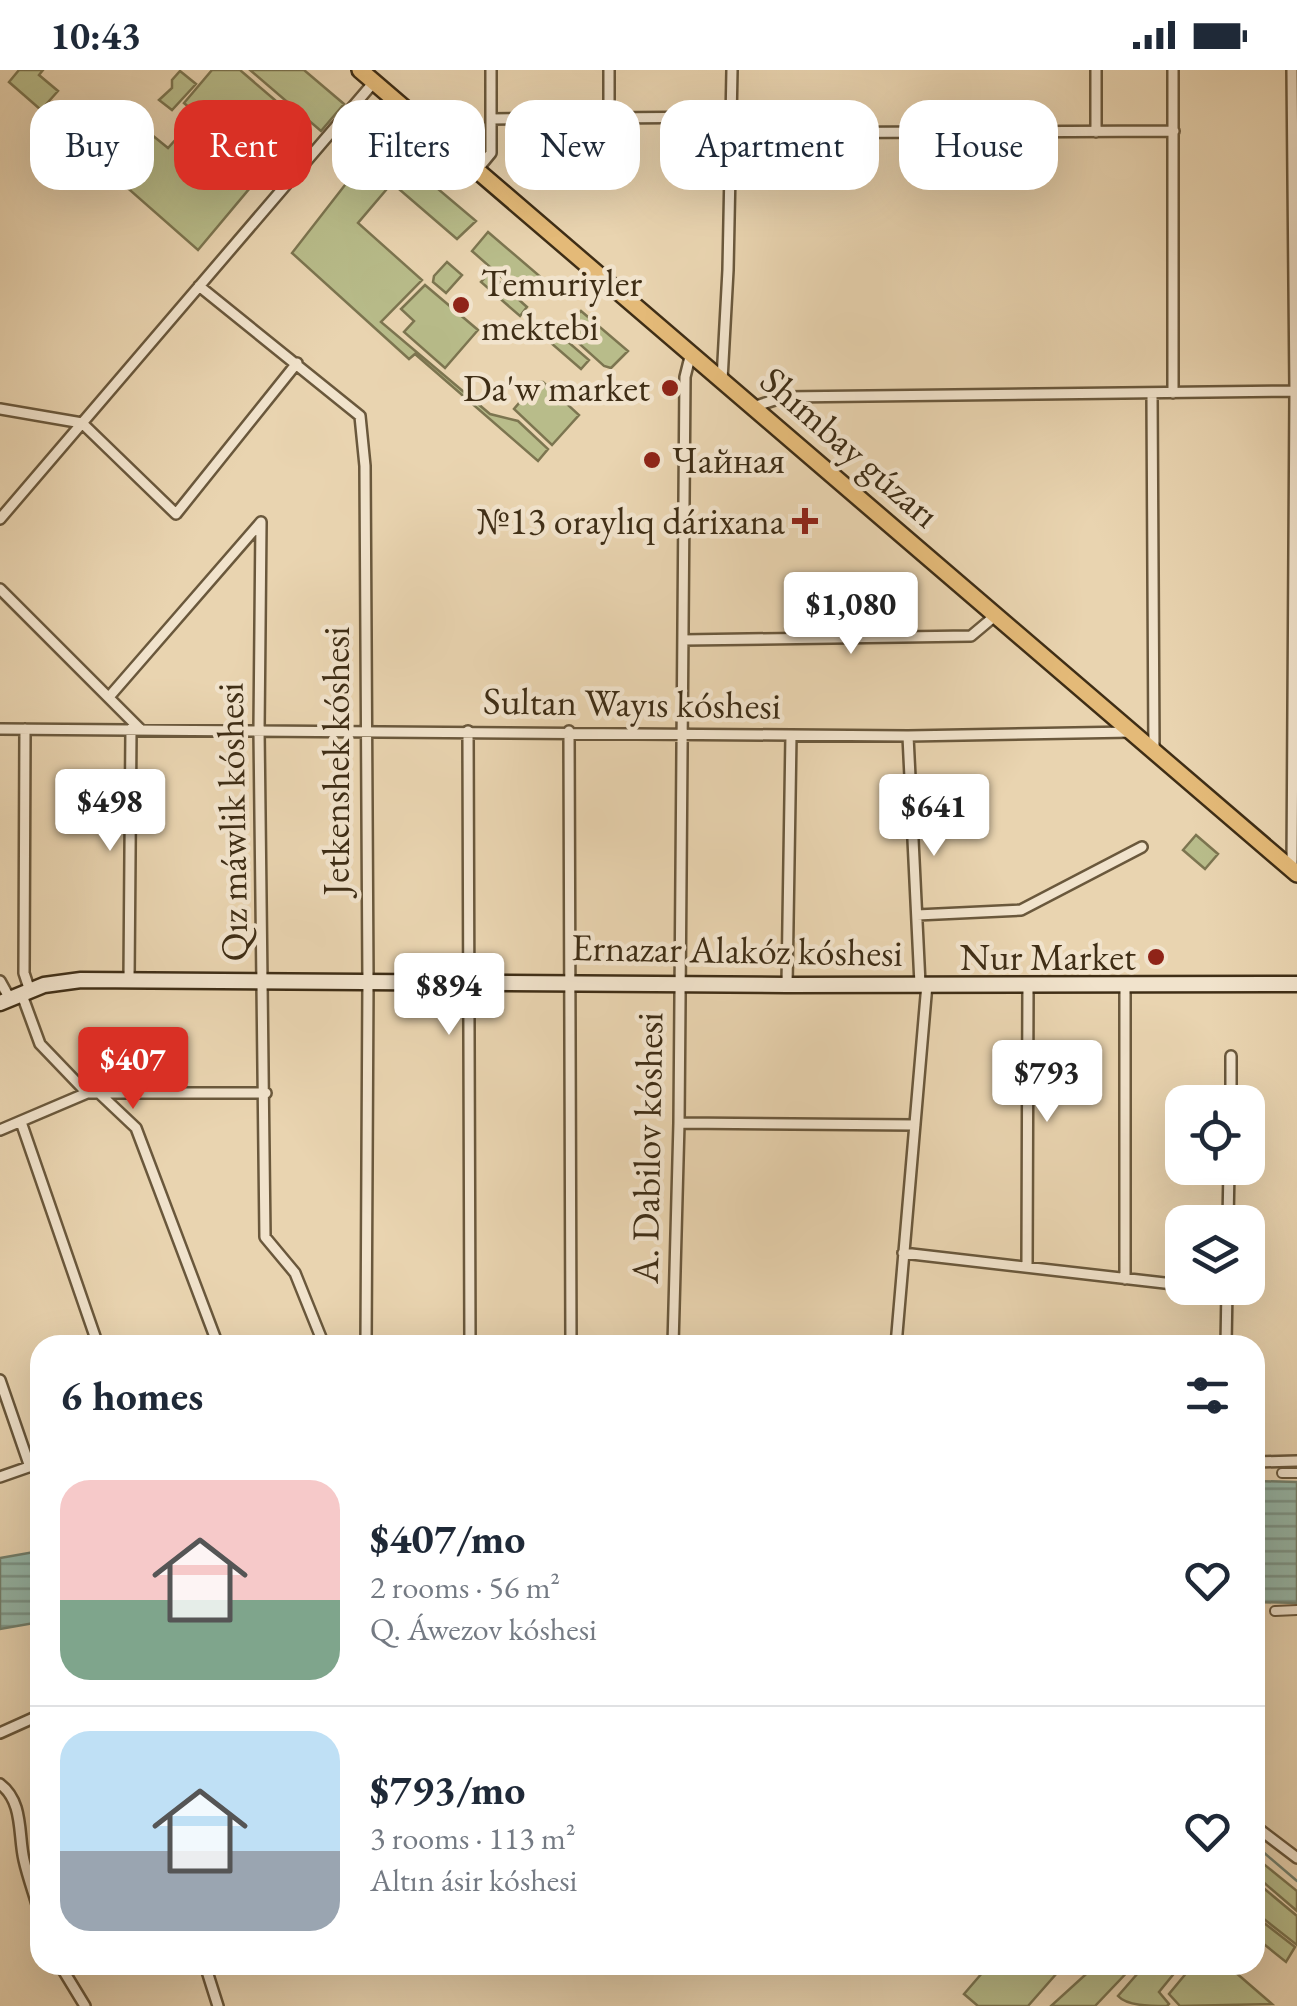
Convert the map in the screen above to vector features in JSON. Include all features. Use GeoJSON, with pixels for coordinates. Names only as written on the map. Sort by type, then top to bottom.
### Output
{"type":"FeatureCollection","features":[{"type":"Feature","properties":{"kind":"main road","name":"Shımbay gúzarı"},"geometry":{"type":"LineString","coordinates":[[360,70],[395,100]]}},
{"type":"Feature","properties":{"kind":"main road","name":"Shımbay gúzarı"},"geometry":{"type":"LineString","coordinates":[[485,177],[1294,871]]}},
{"type":"Feature","properties":{"kind":"main road","name":"Ernazar Alakóz kóshesi"},"geometry":{"type":"LineString","coordinates":[[16,997],[44,985],[81,980],[1297,984]]}},
{"type":"Feature","properties":{"kind":"street"},"geometry":{"type":"LineString","coordinates":[[485,160],[491,153],[491,70]]}},
{"type":"Feature","properties":{"kind":"street"},"geometry":{"type":"LineString","coordinates":[[608,100],[609,70]]}},
{"type":"Feature","properties":{"kind":"street"},"geometry":{"type":"LineString","coordinates":[[732,70],[732,100]]}},
{"type":"Feature","properties":{"kind":"street"},"geometry":{"type":"LineString","coordinates":[[1096,70],[1096,132]]}},
{"type":"Feature","properties":{"kind":"street"},"geometry":{"type":"LineString","coordinates":[[1173,393],[1174,70]]}},
{"type":"Feature","properties":{"kind":"street"},"geometry":{"type":"LineString","coordinates":[[1292,70],[1296,391],[1294,871]]}},
{"type":"Feature","properties":{"kind":"street"},"geometry":{"type":"LineString","coordinates":[[0,519],[374,82]]}},
{"type":"Feature","properties":{"kind":"street"},"geometry":{"type":"LineString","coordinates":[[491,119],[505,119]]}},
{"type":"Feature","properties":{"kind":"street"},"geometry":{"type":"LineString","coordinates":[[879,133],[1174,131]]}},
{"type":"Feature","properties":{"kind":"street"},"geometry":{"type":"LineString","coordinates":[[722,380],[730,190]]}},
{"type":"Feature","properties":{"kind":"street"},"geometry":{"type":"LineString","coordinates":[[0,409],[82,423],[176,514],[298,363],[199,286]]}},
{"type":"Feature","properties":{"kind":"street","name":"A. Dabilov kóshesi"},"geometry":{"type":"LineString","coordinates":[[673,1335],[686,377],[691,353]]}},
{"type":"Feature","properties":{"kind":"street","name":"Jetkenshek kóshesi"},"geometry":{"type":"LineString","coordinates":[[298,363],[360,416],[364,466],[368,981],[362,1335]]}},
{"type":"Feature","properties":{"kind":"street"},"geometry":{"type":"LineString","coordinates":[[753,407],[784,397],[1296,391]]}},
{"type":"Feature","properties":{"kind":"street"},"geometry":{"type":"LineString","coordinates":[[1152,394],[1154,751]]}},
{"type":"Feature","properties":{"kind":"street","name":"Qız máwlik kóshesi"},"geometry":{"type":"LineString","coordinates":[[109,697],[260,522],[265,1237],[295,1273],[320,1335]]}},
{"type":"Feature","properties":{"kind":"street"},"geometry":{"type":"LineString","coordinates":[[0,589],[109,697],[135,729],[129,980]]}},
{"type":"Feature","properties":{"kind":"street"},"geometry":{"type":"LineString","coordinates":[[683,640],[971,636],[996,615]]}},
{"type":"Feature","properties":{"kind":"street","name":"Sultan Wayıs kóshesi"},"geometry":{"type":"LineString","coordinates":[[0,729],[908,736],[1132,732]]}},
{"type":"Feature","properties":{"kind":"street"},"geometry":{"type":"LineString","coordinates":[[16,997],[24,973],[25,729]]}},
{"type":"Feature","properties":{"kind":"street"},"geometry":{"type":"LineString","coordinates":[[468,731],[470,1335]]}},
{"type":"Feature","properties":{"kind":"street"},"geometry":{"type":"LineString","coordinates":[[569,732],[571,1335]]}},
{"type":"Feature","properties":{"kind":"street"},"geometry":{"type":"LineString","coordinates":[[787,985],[791,735]]}},
{"type":"Feature","properties":{"kind":"street"},"geometry":{"type":"LineString","coordinates":[[897,1335],[924,984],[908,736]]}},
{"type":"Feature","properties":{"kind":"street"},"geometry":{"type":"LineString","coordinates":[[918,915],[1021,910],[1142,846]]}},
{"type":"Feature","properties":{"kind":"street"},"geometry":{"type":"LineString","coordinates":[[0,981],[16,997],[40,1044],[136,1128],[214,1335]]}},
{"type":"Feature","properties":{"kind":"street"},"geometry":{"type":"LineString","coordinates":[[1027,1266],[1028,984]]}},
{"type":"Feature","properties":{"kind":"street"},"geometry":{"type":"LineString","coordinates":[[1124,984],[1126,1279]]}},
{"type":"Feature","properties":{"kind":"street"},"geometry":{"type":"LineString","coordinates":[[1231,1085],[1232,1056]]}},
{"type":"Feature","properties":{"kind":"street"},"geometry":{"type":"LineString","coordinates":[[0,1130],[93,1093],[266,1093]]}},
{"type":"Feature","properties":{"kind":"street"},"geometry":{"type":"LineString","coordinates":[[21,1122],[95,1335]]}},
{"type":"Feature","properties":{"kind":"street"},"geometry":{"type":"LineString","coordinates":[[679,1124],[915,1125]]}},
{"type":"Feature","properties":{"kind":"street"},"geometry":{"type":"LineString","coordinates":[[903,1253],[1165,1283]]}},
{"type":"Feature","properties":{"kind":"street"},"geometry":{"type":"LineString","coordinates":[[1226,1335],[1227,1305]]}},
{"type":"Feature","properties":{"kind":"street"},"geometry":{"type":"LineString","coordinates":[[0,1380],[30,1453]]}},
{"type":"Feature","properties":{"kind":"street"},"geometry":{"type":"LineString","coordinates":[[1265,1462],[1297,1461]]}},
{"type":"Feature","properties":{"kind":"street"},"geometry":{"type":"LineString","coordinates":[[0,1478],[30,1467]]}},
{"type":"Feature","properties":{"kind":"street"},"geometry":{"type":"LineString","coordinates":[[1282,1473],[1297,1473]]}},
{"type":"Feature","properties":{"kind":"street"},"geometry":{"type":"LineString","coordinates":[[1275,1611],[1297,1610]]}},
{"type":"Feature","properties":{"kind":"street"},"geometry":{"type":"LineString","coordinates":[[0,1732],[30,1719]]}},
{"type":"Feature","properties":{"kind":"street"},"geometry":{"type":"LineString","coordinates":[[0,1784],[21,1823],[22,1855],[30,1882]]}},
{"type":"Feature","properties":{"kind":"street"},"geometry":{"type":"LineString","coordinates":[[1265,1834],[1297,1858]]}},
{"type":"Feature","properties":{"kind":"street"},"geometry":{"type":"LineString","coordinates":[[66,1975],[85,2006]]}},
{"type":"Feature","properties":{"kind":"street"},"geometry":{"type":"LineString","coordinates":[[208,1975],[218,2006]]}},
{"type":"Feature","properties":{"kind":"green space"},"geometry":{"type":"Polygon","coordinates":[[[19,70],[43,70],[39,75],[58,91],[50,100],[30,100],[9,82],[19,70]]]}},
{"type":"Feature","properties":{"kind":"green space"},"geometry":{"type":"Polygon","coordinates":[[[212,70],[240,70],[275,100],[187,100],[212,70]]]}},
{"type":"Feature","properties":{"kind":"green space"},"geometry":{"type":"Polygon","coordinates":[[[250,70],[304,70],[339,100],[332,100],[332,118],[321,131],[312,123],[312,100],[285,100],[250,70]]]}},
{"type":"Feature","properties":{"kind":"green space"},"geometry":{"type":"Polygon","coordinates":[[[180,71],[196,84],[181,100],[174,100],[172,110],[159,100],[172,88],[172,80],[180,71]]]}},
{"type":"Feature","properties":{"kind":"green space"},"geometry":{"type":"Polygon","coordinates":[[[154,137],[168,148],[174,141],[174,190],[248,190],[198,250],[130,190],[154,190],[154,137]]]}},
{"type":"Feature","properties":{"kind":"green space"},"geometry":{"type":"Polygon","coordinates":[[[341,190],[386,190],[358,223],[422,280],[381,322],[490,414],[518,421],[548,449],[538,461],[415,354],[409,359],[292,253],[341,190]]]}},
{"type":"Feature","properties":{"kind":"green space"},"geometry":{"type":"Polygon","coordinates":[[[400,190],[439,190],[476,221],[457,239],[400,190]]]}},
{"type":"Feature","properties":{"kind":"green space"},"geometry":{"type":"Polygon","coordinates":[[[488,232],[543,279],[525,298],[472,251],[488,232]]]}},
{"type":"Feature","properties":{"kind":"green space"},"geometry":{"type":"Polygon","coordinates":[[[447,262],[462,275],[446,293],[433,282],[447,262]]]}},
{"type":"Feature","properties":{"kind":"green space"},"geometry":{"type":"Polygon","coordinates":[[[489,273],[527,307],[520,316],[481,282],[489,273]]]}},
{"type":"Feature","properties":{"kind":"green space"},"geometry":{"type":"Polygon","coordinates":[[[425,285],[478,330],[445,368],[404,332],[414,321],[401,309],[425,285]]]}},
{"type":"Feature","properties":{"kind":"green space"},"geometry":{"type":"Polygon","coordinates":[[[581,311],[628,351],[611,368],[564,330],[581,311]]]}},
{"type":"Feature","properties":{"kind":"green space"},"geometry":{"type":"Polygon","coordinates":[[[552,328],[589,360],[581,369],[544,337],[552,328]]]}},
{"type":"Feature","properties":{"kind":"green space"},"geometry":{"type":"Polygon","coordinates":[[[537,382],[543,382],[579,415],[552,445],[514,409],[537,382]]]}},
{"type":"Feature","properties":{"kind":"green space"},"geometry":{"type":"Polygon","coordinates":[[[1196,835],[1218,854],[1205,869],[1183,850],[1196,835]]]}},
{"type":"Feature","properties":{"kind":"green space"},"geometry":{"type":"Polygon","coordinates":[[[1265,1865],[1297,1891],[1297,1911],[1265,1884],[1265,1865]]]}},
{"type":"Feature","properties":{"kind":"green space"},"geometry":{"type":"Polygon","coordinates":[[[1265,1889],[1297,1916],[1297,1945],[1265,1920],[1265,1889]]]}},
{"type":"Feature","properties":{"kind":"green space"},"geometry":{"type":"Polygon","coordinates":[[[1265,1924],[1295,1947],[1286,1962],[1265,1945],[1265,1924]]]}},
{"type":"Feature","properties":{"kind":"green space"},"geometry":{"type":"Polygon","coordinates":[[[980,1975],[1055,1975],[1028,2006],[978,2006],[964,1994],[980,1975]]]}},
{"type":"Feature","properties":{"kind":"green space"},"geometry":{"type":"Polygon","coordinates":[[[1085,1975],[1124,1975],[1095,2006],[1051,2006],[1085,1975]]]}},
{"type":"Feature","properties":{"kind":"green space"},"geometry":{"type":"Polygon","coordinates":[[[1136,1975],[1173,1975],[1159,1992],[1167,2006],[1133,2004],[1118,1996],[1136,1975]]]}},
{"type":"Feature","properties":{"kind":"green space"},"geometry":{"type":"Polygon","coordinates":[[[1185,1975],[1239,1975],[1272,2004],[1180,2006],[1169,1994],[1185,1975]]]}},
{"type":"Feature","properties":{"kind":"shaded area"},"geometry":{"type":"Polygon","coordinates":[[[1265,1481],[1297,1482],[1297,1603],[1265,1602],[1265,1481]]]}},
{"type":"Feature","properties":{"kind":"shaded area"},"geometry":{"type":"Polygon","coordinates":[[[30,1553],[30,1624],[0,1629],[0,1558],[30,1553]]]}},
{"type":"Feature","properties":{"kind":"waterway"},"geometry":{"type":"LineString","coordinates":[[1265,1854],[1297,1881]]}},
{"type":"Feature","properties":{"kind":"place","name":"Temuriyler mektebi"},"geometry":{"type":"Point","coordinates":[461,305]}},
{"type":"Feature","properties":{"kind":"place","name":"Da'w market"},"geometry":{"type":"Point","coordinates":[670,388]}},
{"type":"Feature","properties":{"kind":"place","name":"Чайная"},"geometry":{"type":"Point","coordinates":[652,460]}},
{"type":"Feature","properties":{"kind":"place","name":"№13 oraylıq dárixana"},"geometry":{"type":"Point","coordinates":[805,521]}},
{"type":"Feature","properties":{"kind":"place","name":"Nur Market"},"geometry":{"type":"Point","coordinates":[1156,957]}}]}
